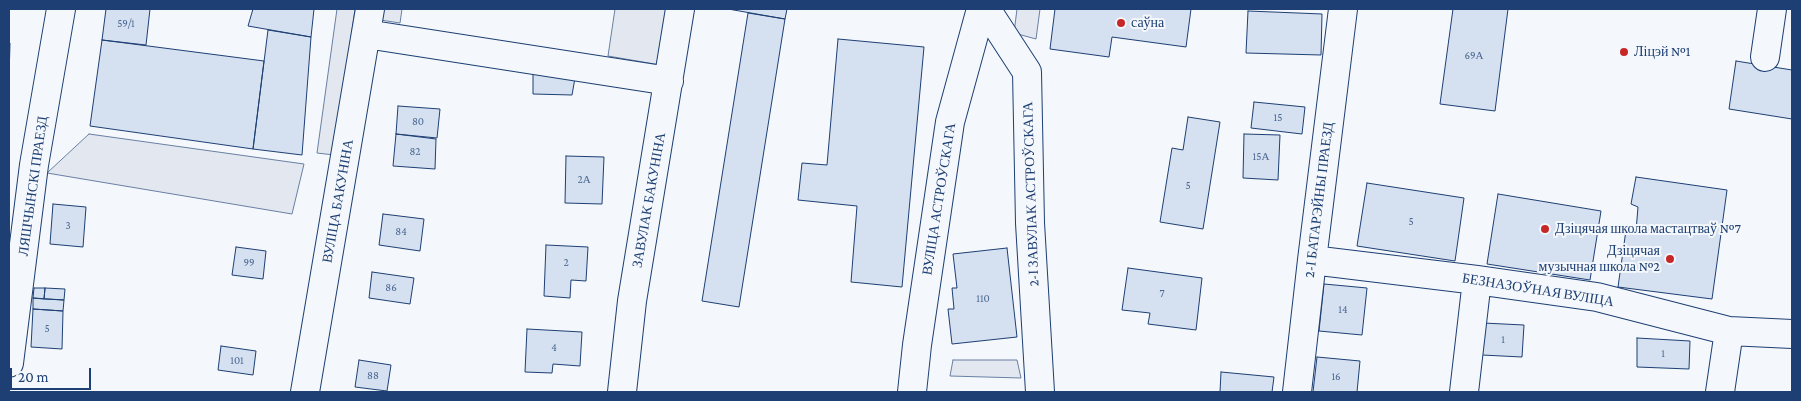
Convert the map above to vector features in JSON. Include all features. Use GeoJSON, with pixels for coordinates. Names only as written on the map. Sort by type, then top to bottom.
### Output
{"type":"FeatureCollection","features":[{"type":"Feature","properties":{"kind":"street","name":"ЛЯШЧЫНСКІ ПРАЕЗД"},"geometry":{"type":"LineString","coordinates":[[9,363],[34,164],[61,9]]}},
{"type":"Feature","properties":{"kind":"street","name":"ЗАВУЛАК БАКУНІНА"},"geometry":{"type":"LineString","coordinates":[[622,392],[632,302],[680,9]]}},
{"type":"Feature","properties":{"kind":"street","name":"ВУЛІЦА АСТРОЎСКАГА"},"geometry":{"type":"LineString","coordinates":[[912,392],[917,345],[950,122],[981,9]]}},
{"type":"Feature","properties":{"kind":"street","name":"2-І ЗАВУЛАК АСТРОЎСКАГА"},"geometry":{"type":"LineString","coordinates":[[986,9],[1027,72],[1030,223],[1040,392]]}},
{"type":"Feature","properties":{"kind":"street","name":"2-І БАТАРЭЙНЫ ПРАЕЗД"},"geometry":{"type":"LineString","coordinates":[[1297,392],[1343,9]]}},
{"type":"Feature","properties":{"kind":"street"},"geometry":{"type":"LineString","coordinates":[[1765,57],[1772,9]]}},
{"type":"Feature","properties":{"kind":"street"},"geometry":{"type":"LineString","coordinates":[[368,21],[615,73],[669,81]]}},
{"type":"Feature","properties":{"kind":"street","name":"ВУЛІЦА БАКУНІНА"},"geometry":{"type":"LineString","coordinates":[[306,392],[368,21]]}},
{"type":"Feature","properties":{"kind":"street","name":"БЕЗНАЗОЎНАЯ ВУЛІЦА"},"geometry":{"type":"LineString","coordinates":[[1312,260],[1478,280],[1597,297],[1728,330],[1792,334]]}},
{"type":"Feature","properties":{"kind":"street"},"geometry":{"type":"LineString","coordinates":[[1464,392],[1478,280]]}},
{"type":"Feature","properties":{"kind":"street"},"geometry":{"type":"LineString","coordinates":[[1720,392],[1728,330]]}},
{"type":"Feature","properties":{"kind":"shaded area"},"geometry":{"type":"Polygon","coordinates":[[[337,9],[355,9],[334,155],[317,153],[337,9]]]}},
{"type":"Feature","properties":{"kind":"shaded area"},"geometry":{"type":"Polygon","coordinates":[[[375,9],[402,9],[400,23],[374,19],[375,9]]]}},
{"type":"Feature","properties":{"kind":"shaded area"},"geometry":{"type":"Polygon","coordinates":[[[615,9],[674,9],[666,66],[608,56],[615,9]]]}},
{"type":"Feature","properties":{"kind":"shaded area"},"geometry":{"type":"Polygon","coordinates":[[[1017,9],[1040,9],[1036,39],[1014,33],[1017,9]]]}},
{"type":"Feature","properties":{"kind":"shaded area"},"geometry":{"type":"Polygon","coordinates":[[[89,134],[304,164],[292,214],[47,173],[89,134]]]}},
{"type":"Feature","properties":{"kind":"shaded area"},"geometry":{"type":"Polygon","coordinates":[[[953,360],[1017,360],[1021,378],[950,376],[953,360]]]}},
{"type":"Feature","properties":{"kind":"building"},"geometry":{"type":"Polygon","coordinates":[[[106,9],[150,9],[146,45],[102,40],[106,9]]]}},
{"type":"Feature","properties":{"kind":"building"},"geometry":{"type":"Polygon","coordinates":[[[253,9],[314,9],[311,37],[248,26],[253,9]]]}},
{"type":"Feature","properties":{"kind":"building"},"geometry":{"type":"Polygon","coordinates":[[[728,9],[787,9],[785,19],[728,9]]]}},
{"type":"Feature","properties":{"kind":"building","name":"саўна"},"geometry":{"type":"Polygon","coordinates":[[[1055,9],[1191,9],[1186,47],[1112,37],[1109,57],[1050,49],[1055,9]]]}},
{"type":"Feature","properties":{"kind":"building"},"geometry":{"type":"Polygon","coordinates":[[[1453,9],[1508,9],[1495,111],[1440,104],[1453,9]]]}},
{"type":"Feature","properties":{"kind":"building"},"geometry":{"type":"Polygon","coordinates":[[[1248,11],[1322,14],[1321,55],[1246,53],[1248,11]]]}},
{"type":"Feature","properties":{"kind":"building"},"geometry":{"type":"Polygon","coordinates":[[[748,13],[785,19],[739,307],[702,301],[748,13]]]}},
{"type":"Feature","properties":{"kind":"building"},"geometry":{"type":"Polygon","coordinates":[[[268,30],[311,37],[302,155],[253,149],[268,30]]]}},
{"type":"Feature","properties":{"kind":"building"},"geometry":{"type":"Polygon","coordinates":[[[838,39],[924,47],[902,287],[851,282],[857,206],[798,200],[802,163],[827,165],[838,39]]]}},
{"type":"Feature","properties":{"kind":"building"},"geometry":{"type":"Polygon","coordinates":[[[102,40],[264,61],[253,149],[90,126],[102,40]]]}},
{"type":"Feature","properties":{"kind":"building"},"geometry":{"type":"Polygon","coordinates":[[[9,43],[10,43],[9,78],[9,43]]]}},
{"type":"Feature","properties":{"kind":"building"},"geometry":{"type":"Polygon","coordinates":[[[1736,61],[1792,70],[1792,119],[1729,109],[1736,61]]]}},
{"type":"Feature","properties":{"kind":"building"},"geometry":{"type":"Polygon","coordinates":[[[533,74],[575,78],[572,95],[533,94],[533,74]]]}},
{"type":"Feature","properties":{"kind":"building"},"geometry":{"type":"Polygon","coordinates":[[[1254,102],[1305,107],[1302,134],[1251,128],[1254,102]]]}},
{"type":"Feature","properties":{"kind":"building"},"geometry":{"type":"Polygon","coordinates":[[[398,106],[440,109],[437,138],[396,134],[398,106]]]}},
{"type":"Feature","properties":{"kind":"building"},"geometry":{"type":"Polygon","coordinates":[[[1188,117],[1220,122],[1203,229],[1160,222],[1172,148],[1183,150],[1188,117]]]}},
{"type":"Feature","properties":{"kind":"building"},"geometry":{"type":"Polygon","coordinates":[[[396,134],[436,139],[435,169],[393,166],[396,134]]]}},
{"type":"Feature","properties":{"kind":"building"},"geometry":{"type":"Polygon","coordinates":[[[1244,134],[1280,135],[1278,180],[1243,178],[1244,134]]]}},
{"type":"Feature","properties":{"kind":"building"},"geometry":{"type":"Polygon","coordinates":[[[566,156],[604,157],[602,204],[565,203],[566,156]]]}},
{"type":"Feature","properties":{"kind":"building","name":"Дзіцячая музычная школа №2"},"geometry":{"type":"Polygon","coordinates":[[[1636,177],[1727,190],[1712,299],[1618,287],[1626,230],[1636,231],[1638,207],[1631,204],[1636,177]]]}},
{"type":"Feature","properties":{"kind":"building"},"geometry":{"type":"Polygon","coordinates":[[[1367,183],[1464,198],[1455,261],[1357,246],[1367,183]]]}},
{"type":"Feature","properties":{"kind":"building","name":"Дзіцячая школа мастацтваў №7"},"geometry":{"type":"Polygon","coordinates":[[[1498,194],[1601,211],[1590,280],[1487,264],[1498,194]]]}},
{"type":"Feature","properties":{"kind":"building"},"geometry":{"type":"Polygon","coordinates":[[[53,204],[86,207],[83,247],[50,244],[53,204]]]}},
{"type":"Feature","properties":{"kind":"building"},"geometry":{"type":"Polygon","coordinates":[[[383,214],[424,219],[420,251],[379,245],[383,214]]]}},
{"type":"Feature","properties":{"kind":"building"},"geometry":{"type":"Polygon","coordinates":[[[546,245],[588,247],[586,281],[571,280],[570,298],[544,296],[546,245]]]}},
{"type":"Feature","properties":{"kind":"building"},"geometry":{"type":"Polygon","coordinates":[[[236,247],[266,251],[263,279],[232,275],[236,247]]]}},
{"type":"Feature","properties":{"kind":"building"},"geometry":{"type":"Polygon","coordinates":[[[1007,248],[1017,337],[952,344],[948,309],[954,309],[952,288],[957,288],[953,254],[1007,248]]]}},
{"type":"Feature","properties":{"kind":"building"},"geometry":{"type":"Polygon","coordinates":[[[1128,268],[1202,278],[1196,330],[1148,324],[1150,313],[1122,310],[1128,268]]]}},
{"type":"Feature","properties":{"kind":"building"},"geometry":{"type":"Polygon","coordinates":[[[372,272],[414,278],[410,304],[369,298],[372,272]]]}},
{"type":"Feature","properties":{"kind":"building"},"geometry":{"type":"Polygon","coordinates":[[[1324,284],[1367,288],[1362,335],[1319,331],[1324,284]]]}},
{"type":"Feature","properties":{"kind":"building"},"geometry":{"type":"Polygon","coordinates":[[[34,288],[45,288],[44,299],[33,298],[34,288]]]}},
{"type":"Feature","properties":{"kind":"building"},"geometry":{"type":"Polygon","coordinates":[[[45,288],[65,289],[64,300],[44,299],[45,288]]]}},
{"type":"Feature","properties":{"kind":"building"},"geometry":{"type":"Polygon","coordinates":[[[33,298],[64,300],[63,311],[33,309],[33,298]]]}},
{"type":"Feature","properties":{"kind":"building"},"geometry":{"type":"Polygon","coordinates":[[[33,309],[63,311],[62,349],[31,347],[33,309]]]}},
{"type":"Feature","properties":{"kind":"building"},"geometry":{"type":"Polygon","coordinates":[[[1483,323],[1524,325],[1522,357],[1482,355],[1483,323]]]}},
{"type":"Feature","properties":{"kind":"building"},"geometry":{"type":"Polygon","coordinates":[[[527,329],[582,332],[580,366],[553,364],[552,373],[525,372],[527,329]]]}},
{"type":"Feature","properties":{"kind":"building"},"geometry":{"type":"Polygon","coordinates":[[[1637,338],[1690,341],[1689,369],[1637,367],[1637,338]]]}},
{"type":"Feature","properties":{"kind":"building"},"geometry":{"type":"Polygon","coordinates":[[[221,346],[256,351],[253,375],[218,370],[221,346]]]}},
{"type":"Feature","properties":{"kind":"building"},"geometry":{"type":"Polygon","coordinates":[[[1317,357],[1360,361],[1357,392],[1313,392],[1317,357]]]}},
{"type":"Feature","properties":{"kind":"building"},"geometry":{"type":"Polygon","coordinates":[[[359,360],[391,365],[387,391],[355,387],[359,360]]]}},
{"type":"Feature","properties":{"kind":"building"},"geometry":{"type":"Polygon","coordinates":[[[1221,372],[1274,377],[1272,392],[1220,392],[1221,372]]]}},
{"type":"Feature","properties":{"kind":"place","name":"саўна"},"geometry":{"type":"Point","coordinates":[1121,23]}},
{"type":"Feature","properties":{"kind":"place","name":"Ліцэй №1"},"geometry":{"type":"Point","coordinates":[1624,52]}},
{"type":"Feature","properties":{"kind":"place","name":"Дзіцячая школа мастацтваў №7"},"geometry":{"type":"Point","coordinates":[1545,229]}},
{"type":"Feature","properties":{"kind":"place","name":"Дзіцячая музычная школа №2"},"geometry":{"type":"Point","coordinates":[1670,259]}}]}
